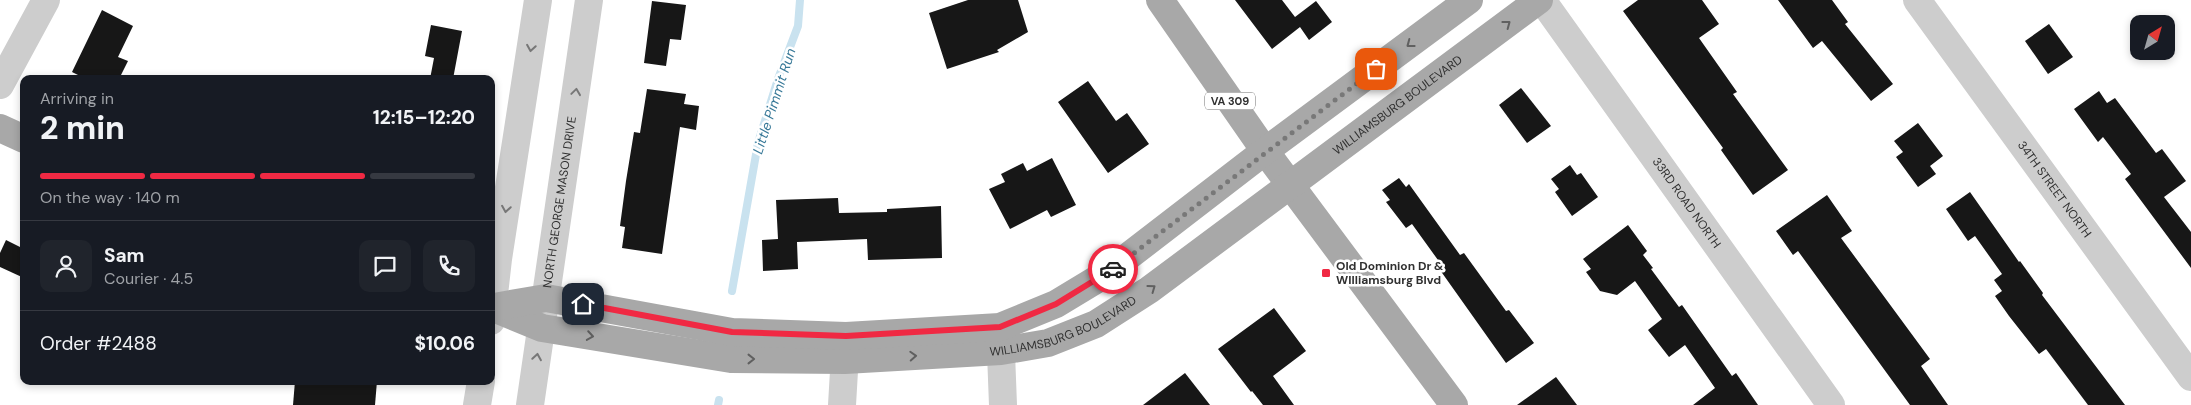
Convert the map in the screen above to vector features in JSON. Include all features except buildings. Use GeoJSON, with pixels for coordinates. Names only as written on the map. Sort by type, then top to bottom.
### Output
{"type":"FeatureCollection","features":[{"type":"Feature","properties":{"kind":"main road","name":"VA 309"},"geometry":{"type":"LineString","coordinates":[[1160,0],[1266,151],[1454,405]]}},
{"type":"Feature","properties":{"kind":"main road","name":"WILLIAMSBURG BOULEVARD"},"geometry":{"type":"LineString","coordinates":[[1000,339],[1104,275],[1266,151],[1470,0]]}},
{"type":"Feature","properties":{"kind":"main road","name":"WILLIAMSBURG BOULEVARD"},"geometry":{"type":"LineString","coordinates":[[495,313],[542,328],[731,359],[845,348],[1000,339],[1048,343],[1096,324],[1149,290],[1541,0]]}},
{"type":"Feature","properties":{"kind":"main road"},"geometry":{"type":"LineString","coordinates":[[0,128],[20,138]]}},
{"type":"Feature","properties":{"kind":"main road","name":"WILLIAMSBURG BOULEVARD"},"geometry":{"type":"LineString","coordinates":[[495,311],[546,298],[732,332],[845,348]]}},
{"type":"Feature","properties":{"kind":"street"},"geometry":{"type":"LineString","coordinates":[[0,85],[46,0]]}},
{"type":"Feature","properties":{"kind":"street"},"geometry":{"type":"LineString","coordinates":[[495,286],[538,0]]}},
{"type":"Feature","properties":{"kind":"street","name":"NORTH GEORGE MASON DRIVE"},"geometry":{"type":"LineString","coordinates":[[530,405],[589,0]]}},
{"type":"Feature","properties":{"kind":"street","name":"33RD ROAD NORTH"},"geometry":{"type":"LineString","coordinates":[[1541,0],[1832,405]]}},
{"type":"Feature","properties":{"kind":"street","name":"34TH STREET NORTH"},"geometry":{"type":"LineString","coordinates":[[1917,0],[2191,377]]}},
{"type":"Feature","properties":{"kind":"street"},"geometry":{"type":"LineString","coordinates":[[1000,339],[1002,405]]}},
{"type":"Feature","properties":{"kind":"street"},"geometry":{"type":"LineString","coordinates":[[842,405],[845,348]]}},
{"type":"Feature","properties":{"kind":"street"},"geometry":{"type":"LineString","coordinates":[[478,405],[480,385]]}},
{"type":"Feature","properties":{"kind":"waterway","name":"Little Pimmit Run"},"geometry":{"type":"LineString","coordinates":[[732,291],[758,143],[778,79],[798,26],[800,0]]}},
{"type":"Feature","properties":{"kind":"waterway","name":"Little Pimmit Run"},"geometry":{"type":"LineString","coordinates":[[718,405],[719,400]]}},
{"type":"Feature","properties":{"kind":"way so far"},"geometry":{"type":"LineString","coordinates":[[1113,269],[1376,69]]}},
{"type":"Feature","properties":{"kind":"place","name":"Old Dominion Dr & WIlliamsburg Blvd"},"geometry":{"type":"Point","coordinates":[1326,273]}},
{"type":"Feature","properties":{"kind":"route"},"geometry":{"type":"LineString","coordinates":[[583,304],[732,332],[846,336],[1000,327],[1056,304],[1113,269]]}}]}
